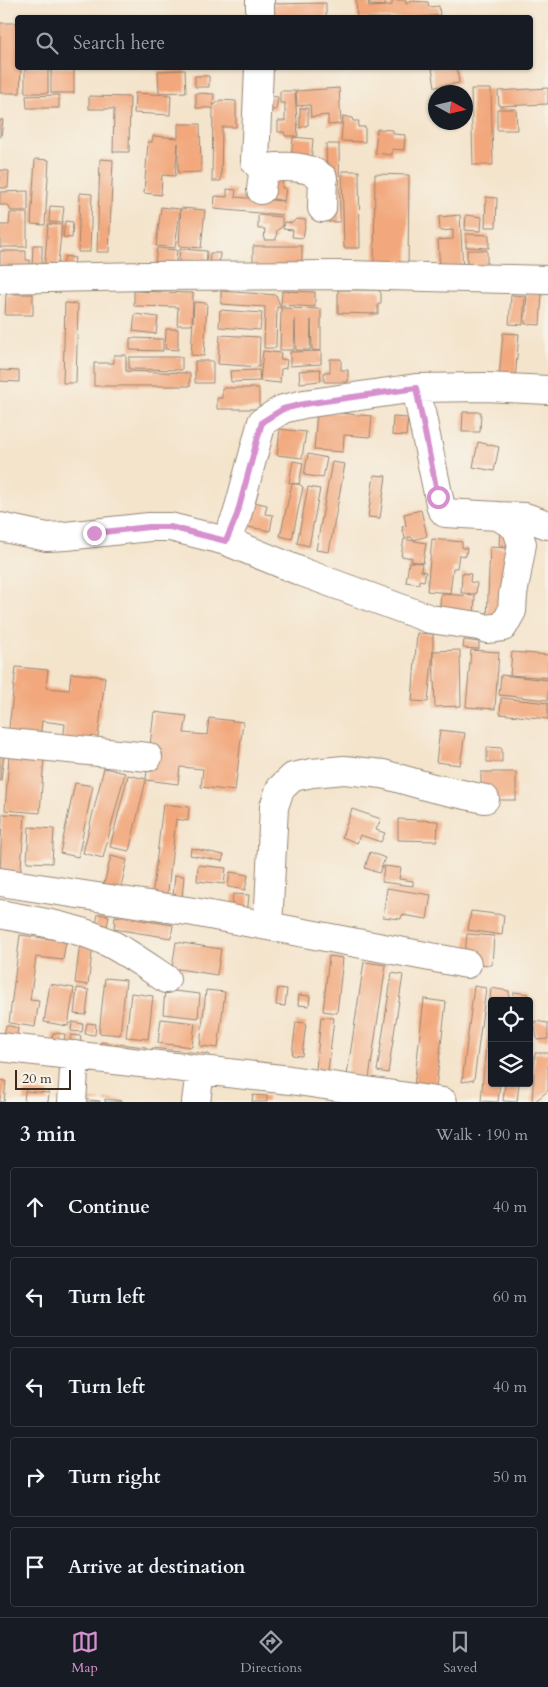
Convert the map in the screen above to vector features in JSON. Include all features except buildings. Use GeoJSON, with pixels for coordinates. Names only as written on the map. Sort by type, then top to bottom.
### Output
{"type":"FeatureCollection","features":[{"type":"Feature","properties":{"kind":"street"},"geometry":{"type":"LineString","coordinates":[[260,0],[260,15]]}},
{"type":"Feature","properties":{"kind":"street"},"geometry":{"type":"LineString","coordinates":[[259,70],[255,161],[264,179],[280,167],[315,171],[322,178],[322,208]]}},
{"type":"Feature","properties":{"kind":"street"},"geometry":{"type":"LineString","coordinates":[[0,280],[146,276],[347,275],[548,280]]}},
{"type":"Feature","properties":{"kind":"street"},"geometry":{"type":"LineString","coordinates":[[416,388],[441,508],[445,513],[525,517],[548,525]]}},
{"type":"Feature","properties":{"kind":"street"},"geometry":{"type":"LineString","coordinates":[[226,541],[237,515],[262,422],[283,409],[304,404],[416,388],[548,390]]}},
{"type":"Feature","properties":{"kind":"street"},"geometry":{"type":"LineString","coordinates":[[0,527],[47,537],[149,527],[170,527],[226,541],[302,572],[430,619],[488,629],[504,628],[512,611],[522,544],[516,527],[498,516]]}},
{"type":"Feature","properties":{"kind":"street"},"geometry":{"type":"LineString","coordinates":[[0,742],[148,757]]}},
{"type":"Feature","properties":{"kind":"street"},"geometry":{"type":"LineString","coordinates":[[268,926],[274,807],[280,789],[293,777],[344,770],[383,774],[485,799]]}},
{"type":"Feature","properties":{"kind":"street"},"geometry":{"type":"LineString","coordinates":[[0,882],[194,912],[466,964]]}},
{"type":"Feature","properties":{"kind":"street"},"geometry":{"type":"LineString","coordinates":[[0,905],[31,886]]}},
{"type":"Feature","properties":{"kind":"street"},"geometry":{"type":"LineString","coordinates":[[0,914],[48,923],[110,943],[166,979]]}},
{"type":"Feature","properties":{"kind":"street"},"geometry":{"type":"LineString","coordinates":[[0,1047],[290,1080],[443,1102]]}},
{"type":"Feature","properties":{"kind":"street"},"geometry":{"type":"LineString","coordinates":[[72,1102],[75,1055]]}},
{"type":"Feature","properties":{"kind":"street"},"geometry":{"type":"LineString","coordinates":[[196,1102],[200,1070]]}},
{"type":"Feature","properties":{"kind":"route"},"geometry":{"type":"LineString","coordinates":[[94,533],[149,527],[170,527],[226,541],[237,515],[262,422],[283,409],[304,404],[416,388],[438,497]]}}]}
